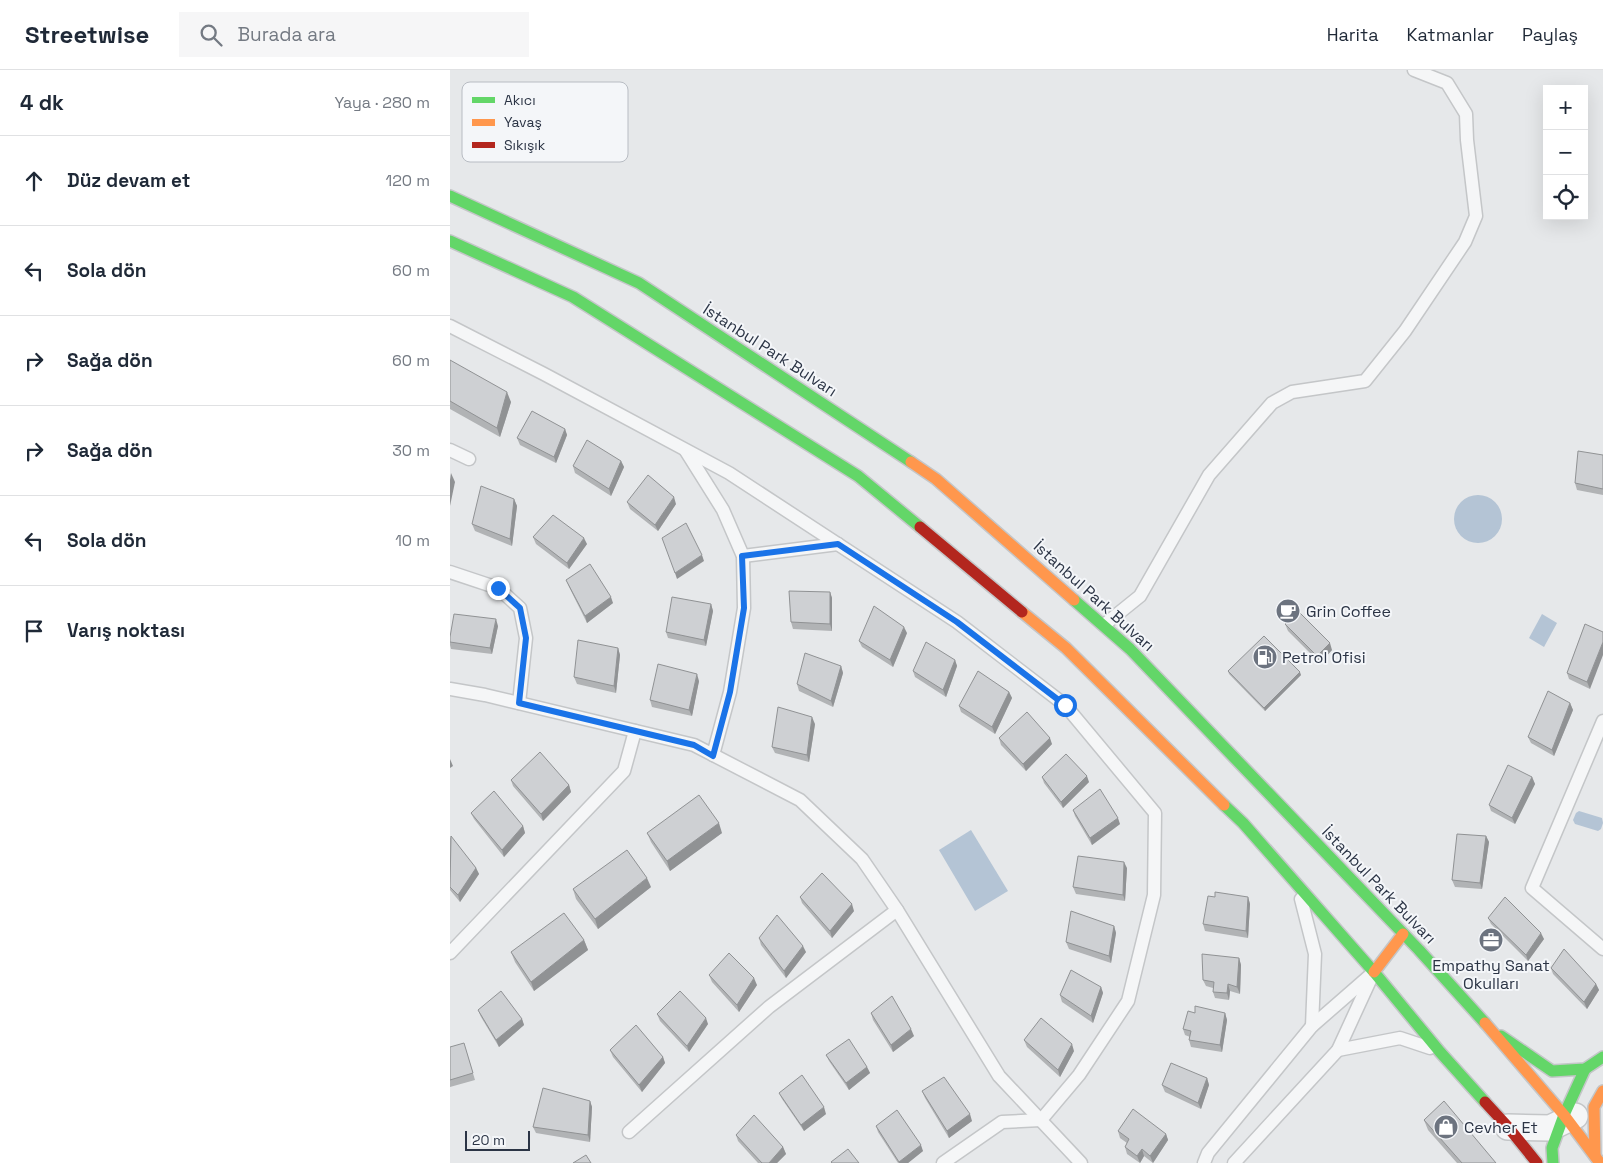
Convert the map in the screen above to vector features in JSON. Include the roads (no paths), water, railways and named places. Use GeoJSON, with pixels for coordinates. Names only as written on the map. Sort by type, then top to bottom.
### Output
{"type":"FeatureCollection","features":[{"type":"Feature","properties":{"kind":"main road","name":"İstanbul Park Bulvarı"},"geometry":{"type":"LineString","coordinates":[[450,196],[640,283],[936,479],[1130,649],[1404,934],[1490,1028],[1598,1160]]}},
{"type":"Feature","properties":{"kind":"main road"},"geometry":{"type":"LineString","coordinates":[[450,241],[572,297],[858,476],[1066,648],[1243,823],[1374,972],[1440,1052],[1508,1127],[1537,1163]]}},
{"type":"Feature","properties":{"kind":"main road"},"geometry":{"type":"LineString","coordinates":[[1374,972],[1404,934]]}},
{"type":"Feature","properties":{"kind":"main road"},"geometry":{"type":"LineString","coordinates":[[1490,1028],[1552,1070],[1585,1069],[1603,1057]]}},
{"type":"Feature","properties":{"kind":"main road"},"geometry":{"type":"LineString","coordinates":[[1553,1163],[1552,1148],[1585,1069]]}},
{"type":"Feature","properties":{"kind":"main road"},"geometry":{"type":"LineString","coordinates":[[1598,1099],[1598,1160]]}},
{"type":"Feature","properties":{"kind":"street"},"geometry":{"type":"LineString","coordinates":[[1508,1127],[1550,1128],[1598,1099]]}},
{"type":"Feature","properties":{"kind":"lane"},"geometry":{"type":"LineString","coordinates":[[1104,625],[1140,596],[1209,474],[1272,403],[1292,392],[1365,381],[1405,331],[1465,242],[1476,216],[1466,114],[1447,82],[1414,70]]}},
{"type":"Feature","properties":{"kind":"lane"},"geometry":{"type":"LineString","coordinates":[[450,326],[729,473],[957,622],[1065,705],[1154,813],[1154,895],[1128,1001],[1079,1076],[1041,1120],[1002,1122],[943,1163]]}},
{"type":"Feature","properties":{"kind":"lane"},"geometry":{"type":"LineString","coordinates":[[450,450],[469,459]]}},
{"type":"Feature","properties":{"kind":"lane"},"geometry":{"type":"LineString","coordinates":[[686,450],[723,510],[742,556],[744,608],[730,692],[713,756]]}},
{"type":"Feature","properties":{"kind":"lane"},"geometry":{"type":"LineString","coordinates":[[742,556],[838,544]]}},
{"type":"Feature","properties":{"kind":"lane"},"geometry":{"type":"LineString","coordinates":[[450,572],[498,588],[520,608],[526,638],[519,703]]}},
{"type":"Feature","properties":{"kind":"lane"},"geometry":{"type":"LineString","coordinates":[[450,689],[485,695],[694,745],[800,800],[862,859],[897,910],[999,1076],[1082,1163]]}},
{"type":"Feature","properties":{"kind":"lane"},"geometry":{"type":"LineString","coordinates":[[1603,722],[1532,888],[1603,949]]}},
{"type":"Feature","properties":{"kind":"lane"},"geometry":{"type":"LineString","coordinates":[[450,953],[624,771],[635,731]]}},
{"type":"Feature","properties":{"kind":"lane"},"geometry":{"type":"LineString","coordinates":[[1298,887],[1316,954],[1312,1026]]}},
{"type":"Feature","properties":{"kind":"lane"},"geometry":{"type":"LineString","coordinates":[[629,1132],[769,1007],[897,910]]}},
{"type":"Feature","properties":{"kind":"lane"},"geometry":{"type":"LineString","coordinates":[[1204,1163],[1208,1153],[1312,1026],[1374,972]]}},
{"type":"Feature","properties":{"kind":"lane"},"geometry":{"type":"LineString","coordinates":[[1234,1163],[1338,1050],[1374,972]]}},
{"type":"Feature","properties":{"kind":"lane"},"geometry":{"type":"LineString","coordinates":[[1338,1050],[1400,1038],[1440,1052]]}},
{"type":"Feature","properties":{"kind":"water"},"geometry":{"type":"Polygon","coordinates":[[[1473,495],[1483,495],[1492,499],[1498,505],[1502,519],[1498,533],[1492,539],[1483,543],[1473,543],[1464,539],[1458,533],[1454,524],[1454,514],[1458,505],[1464,499],[1473,495]]]}},
{"type":"Feature","properties":{"kind":"water"},"geometry":{"type":"Polygon","coordinates":[[[1542,614],[1557,623],[1544,647],[1529,638],[1542,614]]]}},
{"type":"Feature","properties":{"kind":"water"},"geometry":{"type":"Polygon","coordinates":[[[1579,811],[1602,818],[1601,829],[1598,831],[1575,824],[1573,820],[1579,811]]]}},
{"type":"Feature","properties":{"kind":"water"},"geometry":{"type":"Polygon","coordinates":[[[971,830],[1008,891],[975,911],[939,850],[971,830]]]}},
{"type":"Feature","properties":{"kind":"place","name":"Grin Coffee"},"geometry":{"type":"Point","coordinates":[1288,611]}},
{"type":"Feature","properties":{"kind":"place","name":"Petrol Ofisi"},"geometry":{"type":"Point","coordinates":[1265,657]}},
{"type":"Feature","properties":{"kind":"place","name":"Empathy Sanat Okulları"},"geometry":{"type":"Point","coordinates":[1491,940]}},
{"type":"Feature","properties":{"kind":"place","name":"Cevher Et"},"geometry":{"type":"Point","coordinates":[1446,1127]}}]}
